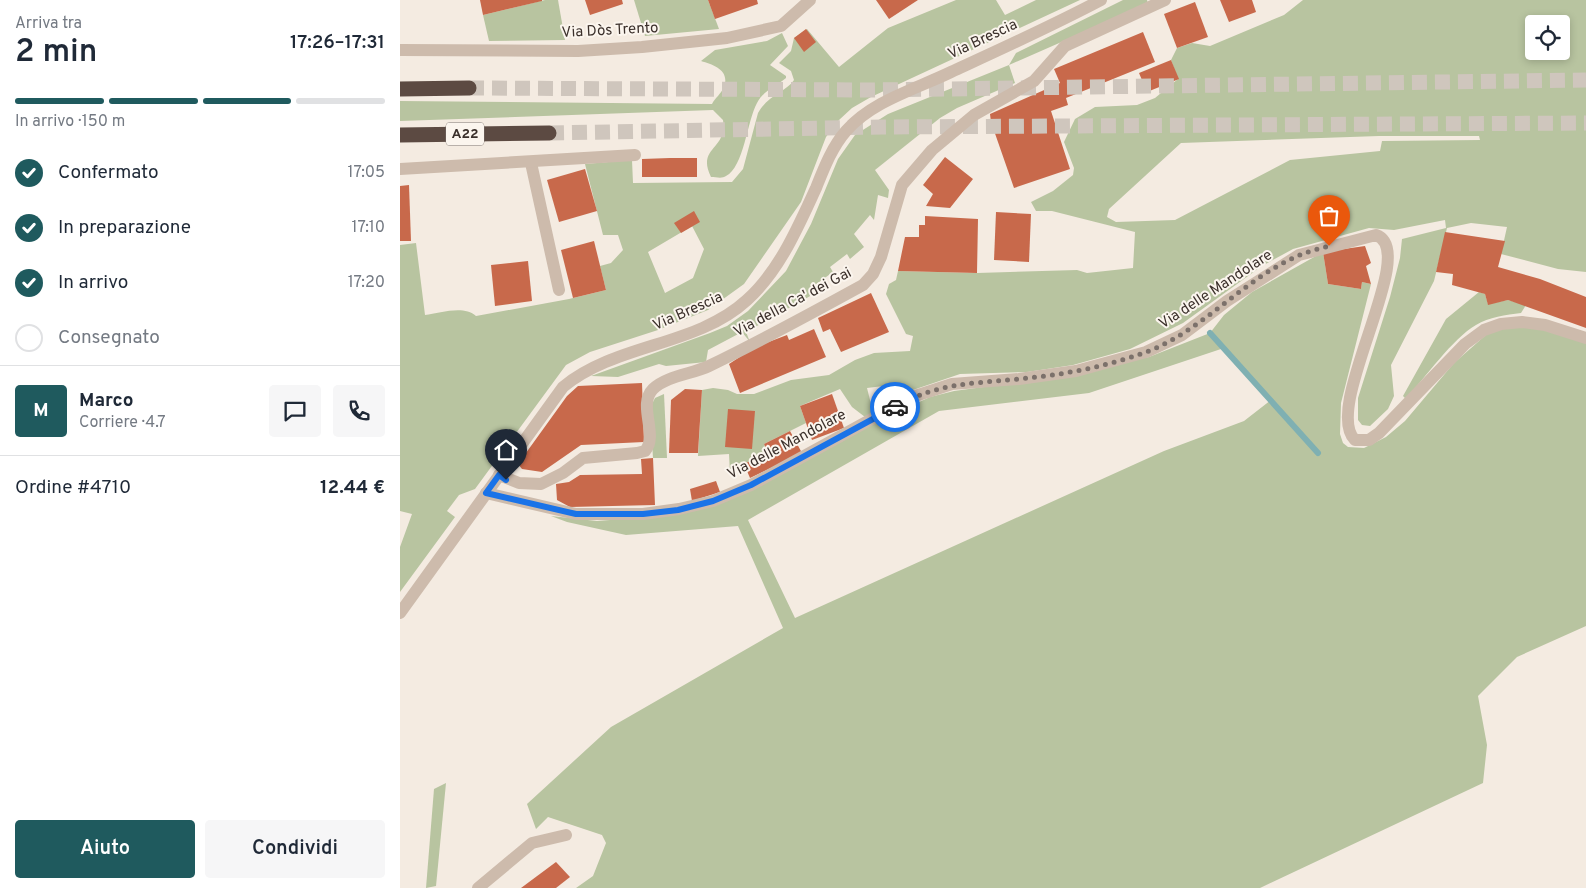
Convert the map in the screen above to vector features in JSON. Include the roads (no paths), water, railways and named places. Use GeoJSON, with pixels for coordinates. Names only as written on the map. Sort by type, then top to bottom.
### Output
{"type":"FeatureCollection","features":[{"type":"Feature","properties":{"kind":"highway"},"geometry":{"type":"LineString","coordinates":[[400,88],[469,88]]}},
{"type":"Feature","properties":{"kind":"highway","name":"A22"},"geometry":{"type":"LineString","coordinates":[[400,135],[549,133]]}},
{"type":"Feature","properties":{"kind":"street","name":"Via Dòs Trento"},"geometry":{"type":"LineString","coordinates":[[400,50],[578,51],[642,48],[727,38],[781,26],[810,0]]}},
{"type":"Feature","properties":{"kind":"street","name":"Via Brescia"},"geometry":{"type":"LineString","coordinates":[[400,613],[563,387],[578,375],[596,366],[690,332],[723,317],[747,300],[784,253],[838,142],[864,114],[1051,26],[1101,0]]}},
{"type":"Feature","properties":{"kind":"street","name":"Via della Ca' dei Gai"},"geometry":{"type":"LineString","coordinates":[[499,475],[519,483],[541,484],[564,473],[584,458],[645,451],[649,442],[647,401],[652,390],[661,384],[707,367],[863,285],[872,274],[881,257],[902,185],[932,150],[974,115],[1034,81],[1065,46],[1165,0]]}},
{"type":"Feature","properties":{"kind":"street"},"geometry":{"type":"LineString","coordinates":[[400,169],[635,155]]}},
{"type":"Feature","properties":{"kind":"street"},"geometry":{"type":"LineString","coordinates":[[531,162],[559,290]]}},
{"type":"Feature","properties":{"kind":"street","name":"Via delle Mandolare"},"geometry":{"type":"LineString","coordinates":[[486,493],[551,506],[569,513],[604,515],[678,510],[713,501],[751,485],[912,397],[935,388],[952,384],[1019,379],[1076,371],[1146,352],[1182,335],[1227,301],[1299,255],[1376,235],[1382,237],[1387,243],[1386,270],[1376,313],[1351,392],[1346,426],[1349,434],[1355,440],[1369,440],[1379,433],[1465,344],[1484,330],[1501,324],[1522,322],[1546,325],[1586,338]]}},
{"type":"Feature","properties":{"kind":"street"},"geometry":{"type":"LineString","coordinates":[[478,888],[532,843],[566,835]]}},
{"type":"Feature","properties":{"kind":"waterway"},"geometry":{"type":"LineString","coordinates":[[1210,333],[1318,453]]}},
{"type":"Feature","properties":{"kind":"tunnel"},"geometry":{"type":"LineString","coordinates":[[469,88],[872,90],[1586,80]]}},
{"type":"Feature","properties":{"kind":"tunnel"},"geometry":{"type":"LineString","coordinates":[[549,133],[882,127],[1586,123]]}}]}
